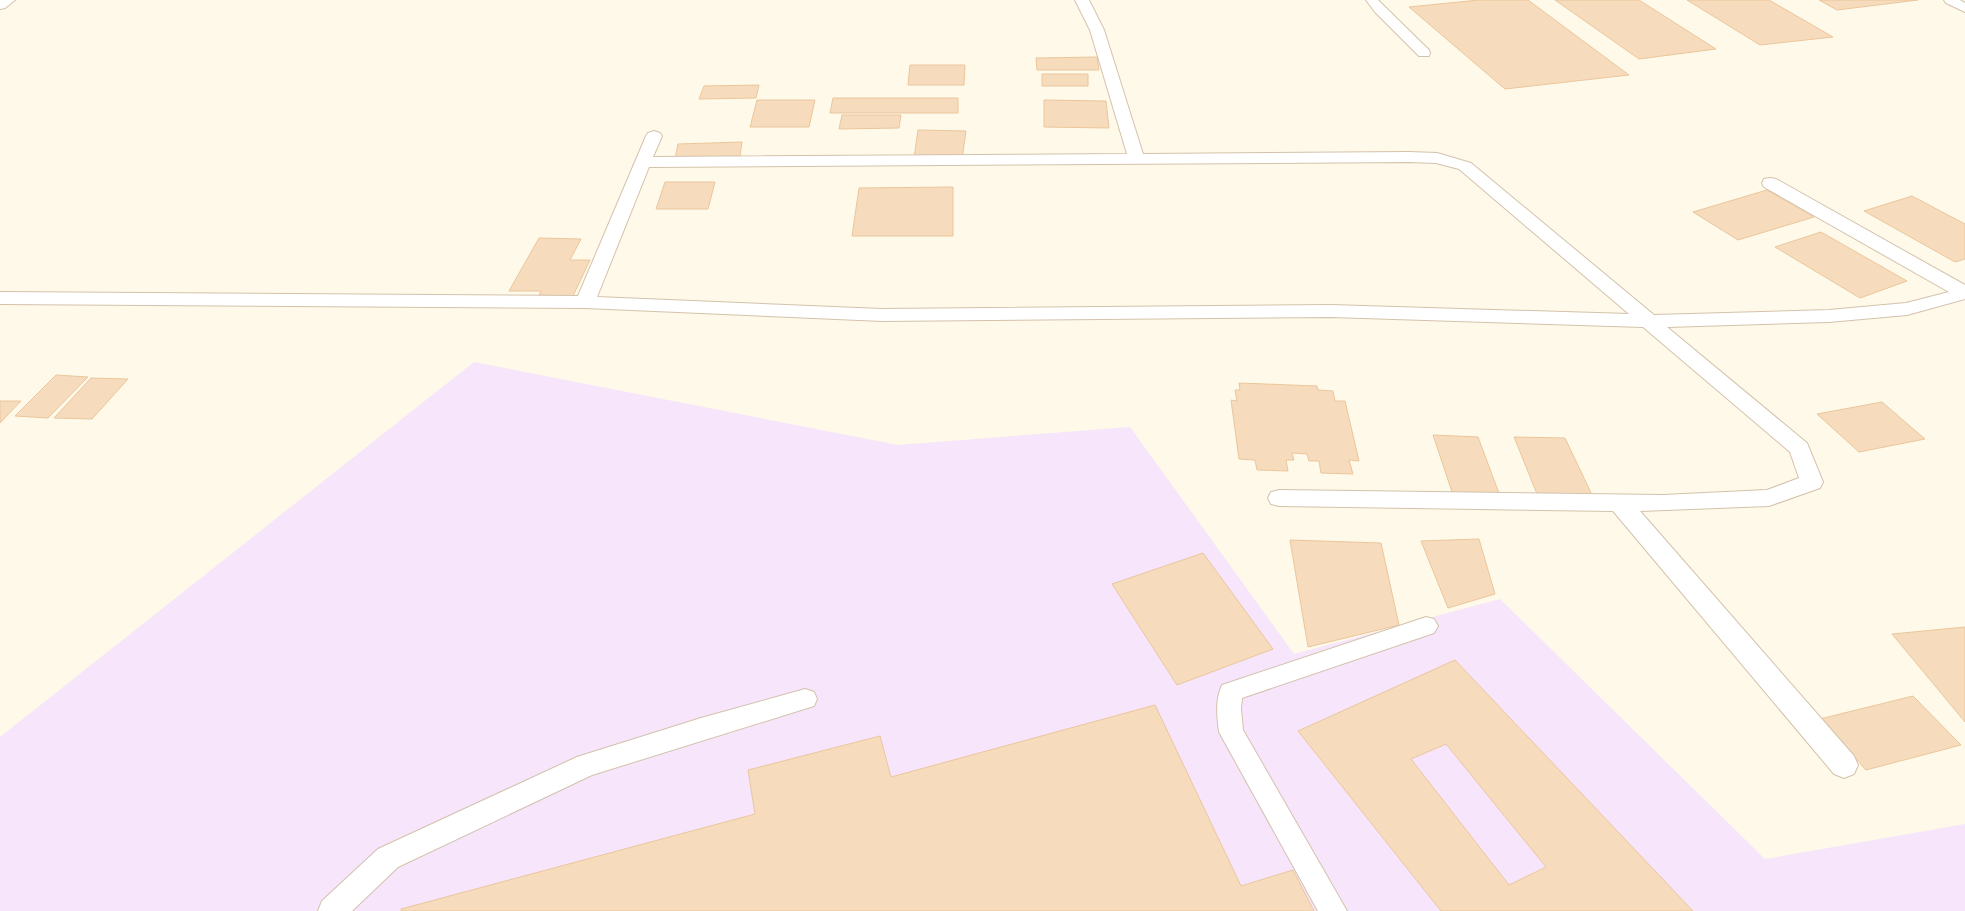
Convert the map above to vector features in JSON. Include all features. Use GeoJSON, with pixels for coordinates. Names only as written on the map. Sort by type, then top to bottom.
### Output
{"type":"FeatureCollection","features":[{"type":"Feature","properties":{"kind":"street"},"geometry":{"type":"LineString","coordinates":[[0,5],[8,0]]}},
{"type":"Feature","properties":{"kind":"street"},"geometry":{"type":"LineString","coordinates":[[1082,0],[1097,30],[1136,158]]}},
{"type":"Feature","properties":{"kind":"street"},"geometry":{"type":"LineString","coordinates":[[1951,0],[1965,8]]}},
{"type":"Feature","properties":{"kind":"street"},"geometry":{"type":"LineString","coordinates":[[585,302],[654,136]]}},
{"type":"Feature","properties":{"kind":"street"},"geometry":{"type":"LineString","coordinates":[[643,162],[1136,158],[1437,158],[1466,166],[1799,448],[1812,482],[1769,498],[1663,503],[1279,498]]}},
{"type":"Feature","properties":{"kind":"street"},"geometry":{"type":"LineString","coordinates":[[1770,183],[1965,293]]}},
{"type":"Feature","properties":{"kind":"street"},"geometry":{"type":"LineString","coordinates":[[0,298],[585,302],[882,315],[1331,311],[1650,321],[1829,316],[1907,309],[1965,293]]}},
{"type":"Feature","properties":{"kind":"street"},"geometry":{"type":"LineString","coordinates":[[1620,502],[1844,765]]}},
{"type":"Feature","properties":{"kind":"lane"},"geometry":{"type":"LineString","coordinates":[[1372,0],[1378,9],[1424,53]]}},
{"type":"Feature","properties":{"kind":"lane"},"geometry":{"type":"LineString","coordinates":[[1333,911],[1231,732],[1229,709],[1231,692],[1426,626]]}},
{"type":"Feature","properties":{"kind":"lane"},"geometry":{"type":"LineString","coordinates":[[332,911],[388,858],[586,765],[701,729],[805,699]]}},
{"type":"Feature","properties":{"kind":"shaded area"},"geometry":{"type":"Polygon","coordinates":[[[474,362],[898,445],[1130,427],[1294,654],[1500,599],[1765,859],[1965,824],[1965,911],[0,911],[0,737],[474,362]]]}},
{"type":"Feature","properties":{"kind":"building"},"geometry":{"type":"Polygon","coordinates":[[[1479,0],[1528,0],[1629,75],[1505,89],[1409,7],[1479,0]]]}},
{"type":"Feature","properties":{"kind":"building"},"geometry":{"type":"Polygon","coordinates":[[[1555,0],[1639,0],[1716,49],[1639,59],[1555,0]]]}},
{"type":"Feature","properties":{"kind":"building"},"geometry":{"type":"Polygon","coordinates":[[[1687,0],[1769,0],[1833,37],[1760,45],[1687,0]]]}},
{"type":"Feature","properties":{"kind":"building"},"geometry":{"type":"Polygon","coordinates":[[[1819,0],[1918,0],[1837,10],[1819,0]]]}},
{"type":"Feature","properties":{"kind":"building"},"geometry":{"type":"Polygon","coordinates":[[[1097,57],[1099,70],[1037,70],[1036,58],[1097,57]]]}},
{"type":"Feature","properties":{"kind":"building"},"geometry":{"type":"Polygon","coordinates":[[[910,65],[965,65],[964,85],[908,85],[910,65]]]}},
{"type":"Feature","properties":{"kind":"building"},"geometry":{"type":"Polygon","coordinates":[[[1042,74],[1088,74],[1088,86],[1042,86],[1042,74]]]}},
{"type":"Feature","properties":{"kind":"building"},"geometry":{"type":"Polygon","coordinates":[[[759,85],[756,98],[699,99],[704,86],[759,85]]]}},
{"type":"Feature","properties":{"kind":"building"},"geometry":{"type":"Polygon","coordinates":[[[833,98],[958,98],[958,113],[830,113],[833,98]]]}},
{"type":"Feature","properties":{"kind":"building"},"geometry":{"type":"Polygon","coordinates":[[[757,100],[815,100],[809,127],[750,127],[757,100]]]}},
{"type":"Feature","properties":{"kind":"building"},"geometry":{"type":"Polygon","coordinates":[[[1044,100],[1106,101],[1109,128],[1044,127],[1044,100]]]}},
{"type":"Feature","properties":{"kind":"building"},"geometry":{"type":"Polygon","coordinates":[[[842,115],[901,115],[899,128],[839,129],[842,115]]]}},
{"type":"Feature","properties":{"kind":"building"},"geometry":{"type":"Polygon","coordinates":[[[918,130],[966,131],[962,159],[914,158],[918,130]]]}},
{"type":"Feature","properties":{"kind":"building"},"geometry":{"type":"Polygon","coordinates":[[[742,142],[740,156],[675,159],[678,144],[742,142]]]}},
{"type":"Feature","properties":{"kind":"building"},"geometry":{"type":"Polygon","coordinates":[[[665,182],[715,182],[708,209],[656,209],[665,182]]]}},
{"type":"Feature","properties":{"kind":"building"},"geometry":{"type":"Polygon","coordinates":[[[953,187],[953,236],[852,236],[859,188],[953,187]]]}},
{"type":"Feature","properties":{"kind":"building"},"geometry":{"type":"Polygon","coordinates":[[[1767,190],[1814,217],[1738,240],[1693,212],[1767,190]]]}},
{"type":"Feature","properties":{"kind":"building"},"geometry":{"type":"Polygon","coordinates":[[[1912,196],[1965,224],[1965,259],[1955,262],[1864,211],[1912,196]]]}},
{"type":"Feature","properties":{"kind":"building"},"geometry":{"type":"Polygon","coordinates":[[[1821,232],[1907,281],[1860,298],[1775,247],[1821,232]]]}},
{"type":"Feature","properties":{"kind":"building"},"geometry":{"type":"Polygon","coordinates":[[[539,238],[581,239],[570,260],[590,260],[573,296],[539,295],[541,291],[509,291],[539,238]]]}},
{"type":"Feature","properties":{"kind":"building"},"geometry":{"type":"Polygon","coordinates":[[[56,375],[88,377],[48,418],[15,416],[56,375]]]}},
{"type":"Feature","properties":{"kind":"building"},"geometry":{"type":"Polygon","coordinates":[[[91,378],[128,379],[92,419],[54,418],[91,378]]]}},
{"type":"Feature","properties":{"kind":"building"},"geometry":{"type":"Polygon","coordinates":[[[1239,383],[1317,386],[1318,390],[1333,391],[1335,401],[1345,401],[1359,461],[1349,460],[1353,474],[1321,473],[1319,461],[1309,461],[1307,454],[1292,453],[1294,460],[1286,460],[1288,471],[1257,470],[1255,460],[1239,459],[1231,400],[1237,401],[1235,390],[1240,390],[1239,383]]]}},
{"type":"Feature","properties":{"kind":"building"},"geometry":{"type":"Polygon","coordinates":[[[0,401],[21,401],[0,423],[0,401]]]}},
{"type":"Feature","properties":{"kind":"building"},"geometry":{"type":"Polygon","coordinates":[[[1882,402],[1925,439],[1859,452],[1817,414],[1882,402]]]}},
{"type":"Feature","properties":{"kind":"building"},"geometry":{"type":"Polygon","coordinates":[[[1433,435],[1478,437],[1500,496],[1453,495],[1433,435]]]}},
{"type":"Feature","properties":{"kind":"building"},"geometry":{"type":"Polygon","coordinates":[[[1514,437],[1565,438],[1592,495],[1537,494],[1514,437]]]}},
{"type":"Feature","properties":{"kind":"building"},"geometry":{"type":"Polygon","coordinates":[[[1479,539],[1495,594],[1448,608],[1421,541],[1479,539]]]}},
{"type":"Feature","properties":{"kind":"building"},"geometry":{"type":"Polygon","coordinates":[[[1290,540],[1381,543],[1399,625],[1308,647],[1290,540]]]}},
{"type":"Feature","properties":{"kind":"building"},"geometry":{"type":"Polygon","coordinates":[[[1203,553],[1273,649],[1177,685],[1112,584],[1203,553]]]}},
{"type":"Feature","properties":{"kind":"building"},"geometry":{"type":"Polygon","coordinates":[[[1965,627],[1965,722],[1892,634],[1965,627]]]}},
{"type":"Feature","properties":{"kind":"building"},"geometry":{"type":"Polygon","coordinates":[[[1455,660],[1693,911],[1441,911],[1298,731],[1455,660]],[[1446,744],[1411,759],[1509,885],[1546,867],[1446,744]]]}},
{"type":"Feature","properties":{"kind":"building"},"geometry":{"type":"Polygon","coordinates":[[[1913,696],[1961,745],[1866,770],[1820,719],[1913,696]]]}},
{"type":"Feature","properties":{"kind":"building"},"geometry":{"type":"Polygon","coordinates":[[[1155,705],[1241,886],[1293,870],[1314,911],[401,911],[401,909],[755,814],[748,770],[880,736],[891,777],[1155,705]]]}}]}
